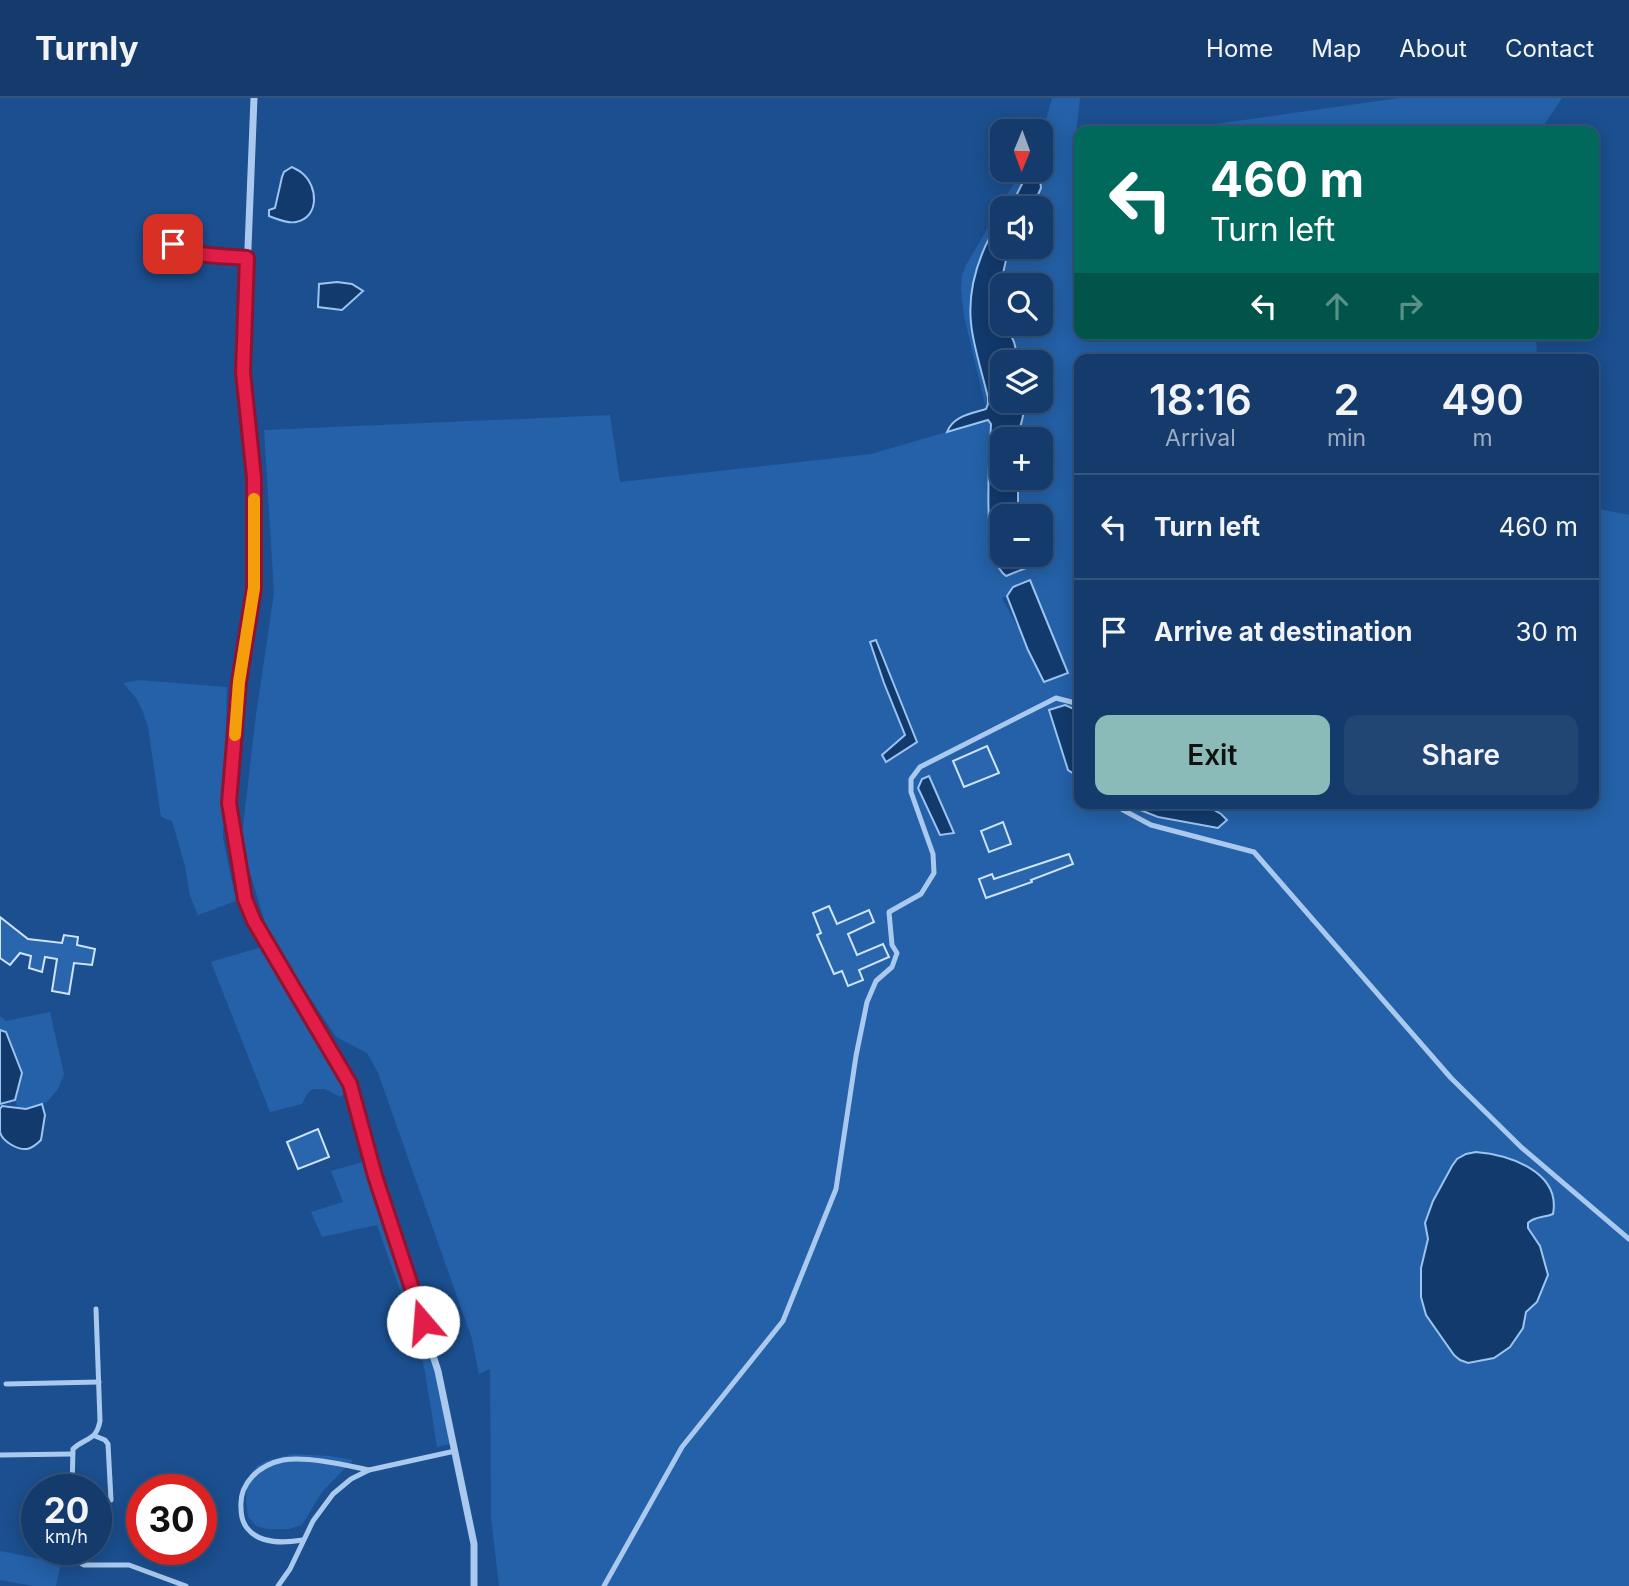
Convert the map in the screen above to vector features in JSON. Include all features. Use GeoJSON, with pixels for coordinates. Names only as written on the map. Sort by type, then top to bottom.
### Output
{"type":"FeatureCollection","features":[{"type":"Feature","properties":{"kind":"street"},"geometry":{"type":"LineString","coordinates":[[254,98],[243,372],[254,478],[254,588],[239,682],[229,803],[245,899],[254,921],[350,1084],[375,1176],[438,1371],[474,1544],[474,1586]]}},
{"type":"Feature","properties":{"kind":"lane"},"geometry":{"type":"LineString","coordinates":[[164,237],[180,250],[247,258]]}},
{"type":"Feature","properties":{"kind":"lane"},"geometry":{"type":"LineString","coordinates":[[604,1586],[682,1447],[783,1321],[835,1189],[867,1002],[876,981],[892,967],[897,953],[892,945],[889,912],[920,894],[934,873],[933,854],[911,792],[911,779],[920,767],[1056,698],[1074,703]]}},
{"type":"Feature","properties":{"kind":"lane"},"geometry":{"type":"LineString","coordinates":[[1121,809],[1151,825],[1254,852],[1451,1078],[1521,1147],[1629,1239]]}},
{"type":"Feature","properties":{"kind":"lane"},"geometry":{"type":"LineString","coordinates":[[72,1474],[73,1449],[95,1436],[100,1421],[96,1309]]}},
{"type":"Feature","properties":{"kind":"lane"},"geometry":{"type":"LineString","coordinates":[[6,1384],[99,1382]]}},
{"type":"Feature","properties":{"kind":"lane"},"geometry":{"type":"LineString","coordinates":[[95,1436],[108,1444],[110,1474]]}},
{"type":"Feature","properties":{"kind":"lane"},"geometry":{"type":"LineString","coordinates":[[278,1586],[313,1521],[333,1494],[351,1479],[369,1470],[455,1451]]}},
{"type":"Feature","properties":{"kind":"lane"},"geometry":{"type":"LineString","coordinates":[[0,1455],[72,1454]]}},
{"type":"Feature","properties":{"kind":"lane"},"geometry":{"type":"LineString","coordinates":[[303,1540],[275,1542],[246,1528],[241,1501],[245,1484],[259,1470],[283,1460],[323,1462],[369,1470]]}},
{"type":"Feature","properties":{"kind":"lane"},"geometry":{"type":"LineString","coordinates":[[112,1565],[129,1565],[186,1586]]}},
{"type":"Feature","properties":{"kind":"shaded area"},"geometry":{"type":"Polygon","coordinates":[[[1052,98],[1080,98],[1072,144],[1074,340],[1536,340],[1537,354],[1074,354],[1074,809],[1599,809],[1599,509],[1629,515],[1629,1586],[499,1586],[491,1518],[490,1369],[479,1374],[472,1339],[378,1073],[367,1053],[336,1037],[269,936],[241,843],[274,593],[264,430],[610,415],[620,482],[871,454],[988,420],[991,424],[988,510],[990,567],[1053,567],[1053,504],[1018,504],[1018,490],[1053,490],[1053,427],[1021,427],[1024,413],[1053,413],[1053,350],[1016,350],[1011,336],[1053,336],[1053,273],[1003,273],[1006,259],[1053,259],[1053,196],[1037,196],[1041,188],[1037,182],[1054,182],[1054,119],[1046,119],[1052,98]],[[1030,581],[1013,587],[1007,596],[1002,598],[1047,681],[1068,673],[1030,581]]]}},
{"type":"Feature","properties":{"kind":"shaded area"},"geometry":{"type":"Polygon","coordinates":[[[1399,98],[1562,98],[1543,126],[1201,126],[1399,98]]]}},
{"type":"Feature","properties":{"kind":"shaded area"},"geometry":{"type":"Polygon","coordinates":[[[292,167],[301,172],[311,185],[314,200],[309,214],[304,219],[293,222],[269,216],[269,210],[275,208],[284,172],[292,167]]]}},
{"type":"Feature","properties":{"kind":"shaded area"},"geometry":{"type":"Polygon","coordinates":[[[1015,182],[1023,182],[1016,196],[1007,196],[1015,182]]]}},
{"type":"Feature","properties":{"kind":"shaded area"},"geometry":{"type":"Polygon","coordinates":[[[1023,182],[1040,182],[1037,196],[1016,196],[1023,182]]]}},
{"type":"Feature","properties":{"kind":"shaded area"},"geometry":{"type":"Polygon","coordinates":[[[990,224],[990,237],[974,280],[970,308],[972,332],[988,398],[986,409],[964,316],[961,290],[966,265],[990,224]]]}},
{"type":"Feature","properties":{"kind":"shaded area"},"geometry":{"type":"Polygon","coordinates":[[[989,239],[990,259],[1006,259],[1003,273],[990,273],[990,336],[1011,336],[1016,350],[990,350],[990,413],[1023,413],[1020,427],[991,427],[988,420],[947,432],[953,422],[986,409],[988,404],[972,332],[970,308],[974,280],[989,239]]]}},
{"type":"Feature","properties":{"kind":"shaded area"},"geometry":{"type":"Polygon","coordinates":[[[319,284],[352,284],[363,291],[342,310],[318,307],[319,284]]]}},
{"type":"Feature","properties":{"kind":"shaded area"},"geometry":{"type":"Polygon","coordinates":[[[990,443],[990,490],[1018,490],[1018,504],[990,504],[990,528],[988,504],[990,443]]]}},
{"type":"Feature","properties":{"kind":"shaded area"},"geometry":{"type":"Polygon","coordinates":[[[999,567],[1026,567],[1026,568],[1006,576],[999,567]]]}},
{"type":"Feature","properties":{"kind":"shaded area"},"geometry":{"type":"Polygon","coordinates":[[[1030,580],[1068,673],[1044,682],[1007,596],[1013,587],[1030,580]]]}},
{"type":"Feature","properties":{"kind":"shaded area"},"geometry":{"type":"Polygon","coordinates":[[[876,640],[917,742],[886,762],[882,755],[905,735],[870,642],[876,640]]]}},
{"type":"Feature","properties":{"kind":"shaded area"},"geometry":{"type":"Polygon","coordinates":[[[139,680],[227,687],[223,838],[236,901],[198,915],[190,896],[185,866],[172,821],[161,817],[148,727],[136,698],[123,683],[139,680]]]}},
{"type":"Feature","properties":{"kind":"shaded area"},"geometry":{"type":"Polygon","coordinates":[[[1065,705],[1074,709],[1074,774],[1068,770],[1049,710],[1065,705]]]}},
{"type":"Feature","properties":{"kind":"shaded area"},"geometry":{"type":"Polygon","coordinates":[[[929,776],[954,833],[940,835],[918,788],[922,779],[929,776]]]}},
{"type":"Feature","properties":{"kind":"shaded area"},"geometry":{"type":"Polygon","coordinates":[[[1138,809],[1212,809],[1227,820],[1218,828],[1158,817],[1138,809]]]}},
{"type":"Feature","properties":{"kind":"shaded area"},"geometry":{"type":"Polygon","coordinates":[[[261,947],[343,1088],[345,1093],[340,1097],[325,1089],[312,1089],[302,1104],[270,1112],[211,962],[261,947]]]}},
{"type":"Feature","properties":{"kind":"shaded area"},"geometry":{"type":"Polygon","coordinates":[[[50,1012],[64,1074],[58,1089],[47,1102],[26,1109],[17,1107],[15,1100],[22,1073],[7,1032],[0,1030],[0,1016],[6,1021],[50,1012]]]}},
{"type":"Feature","properties":{"kind":"shaded area"},"geometry":{"type":"Polygon","coordinates":[[[0,1030],[6,1032],[22,1073],[15,1100],[0,1104],[0,1030]]]}},
{"type":"Feature","properties":{"kind":"shaded area"},"geometry":{"type":"Polygon","coordinates":[[[42,1104],[45,1115],[41,1140],[31,1148],[23,1149],[4,1139],[0,1132],[2,1106],[26,1109],[42,1104]]]}},
{"type":"Feature","properties":{"kind":"shaded area"},"geometry":{"type":"Polygon","coordinates":[[[1476,1152],[1504,1157],[1530,1168],[1549,1187],[1553,1199],[1553,1214],[1528,1223],[1528,1228],[1540,1246],[1548,1275],[1537,1302],[1526,1312],[1523,1328],[1510,1347],[1494,1358],[1468,1363],[1454,1355],[1426,1315],[1421,1297],[1421,1268],[1428,1239],[1425,1223],[1433,1201],[1457,1159],[1476,1152]]]}},
{"type":"Feature","properties":{"kind":"shaded area"},"geometry":{"type":"Polygon","coordinates":[[[369,1160],[442,1385],[451,1444],[437,1447],[417,1338],[377,1225],[322,1237],[311,1212],[343,1202],[331,1171],[369,1160]]]}},
{"type":"Feature","properties":{"kind":"shaded area"},"geometry":{"type":"Polygon","coordinates":[[[293,1454],[353,1460],[322,1492],[302,1525],[289,1529],[256,1526],[248,1517],[247,1480],[257,1466],[293,1454]]]}},
{"type":"Feature","properties":{"kind":"shaded area"},"geometry":{"type":"Polygon","coordinates":[[[0,1551],[21,1555],[21,1565],[61,1565],[56,1586],[33,1586],[0,1580],[0,1551]]]}},
{"type":"Feature","properties":{"kind":"building"},"geometry":{"type":"Polygon","coordinates":[[[987,746],[999,773],[964,787],[953,761],[987,746]]]}},
{"type":"Feature","properties":{"kind":"building"},"geometry":{"type":"Polygon","coordinates":[[[1003,822],[1011,844],[989,852],[981,831],[1003,822]]]}},
{"type":"Feature","properties":{"kind":"building"},"geometry":{"type":"Polygon","coordinates":[[[1069,854],[1073,864],[986,898],[979,879],[992,874],[994,879],[1069,854]]]}},
{"type":"Feature","properties":{"kind":"building"},"geometry":{"type":"Polygon","coordinates":[[[829,906],[837,924],[869,910],[874,922],[848,934],[857,955],[883,944],[889,957],[859,970],[863,980],[848,986],[842,971],[834,974],[817,935],[821,933],[813,913],[829,906]]]}},
{"type":"Feature","properties":{"kind":"building"},"geometry":{"type":"Polygon","coordinates":[[[0,917],[28,939],[62,943],[64,935],[78,937],[77,945],[95,949],[92,965],[74,963],[69,994],[52,991],[57,959],[45,957],[42,972],[29,968],[31,956],[20,953],[10,965],[0,958],[0,917]]]}},
{"type":"Feature","properties":{"kind":"building"},"geometry":{"type":"Polygon","coordinates":[[[318,1129],[329,1157],[298,1169],[287,1142],[318,1129]]]}},
{"type":"Feature","properties":{"kind":"slow traffic"},"geometry":{"type":"LineString","coordinates":[[235,735],[239,682],[254,588],[254,499]]}},
{"type":"Feature","properties":{"kind":"route"},"geometry":{"type":"LineString","coordinates":[[173,244],[180,250],[195,253],[247,258],[243,372],[254,478],[254,588],[239,682],[229,803],[245,899],[254,921],[350,1084],[375,1176],[423,1322]]}}]}
